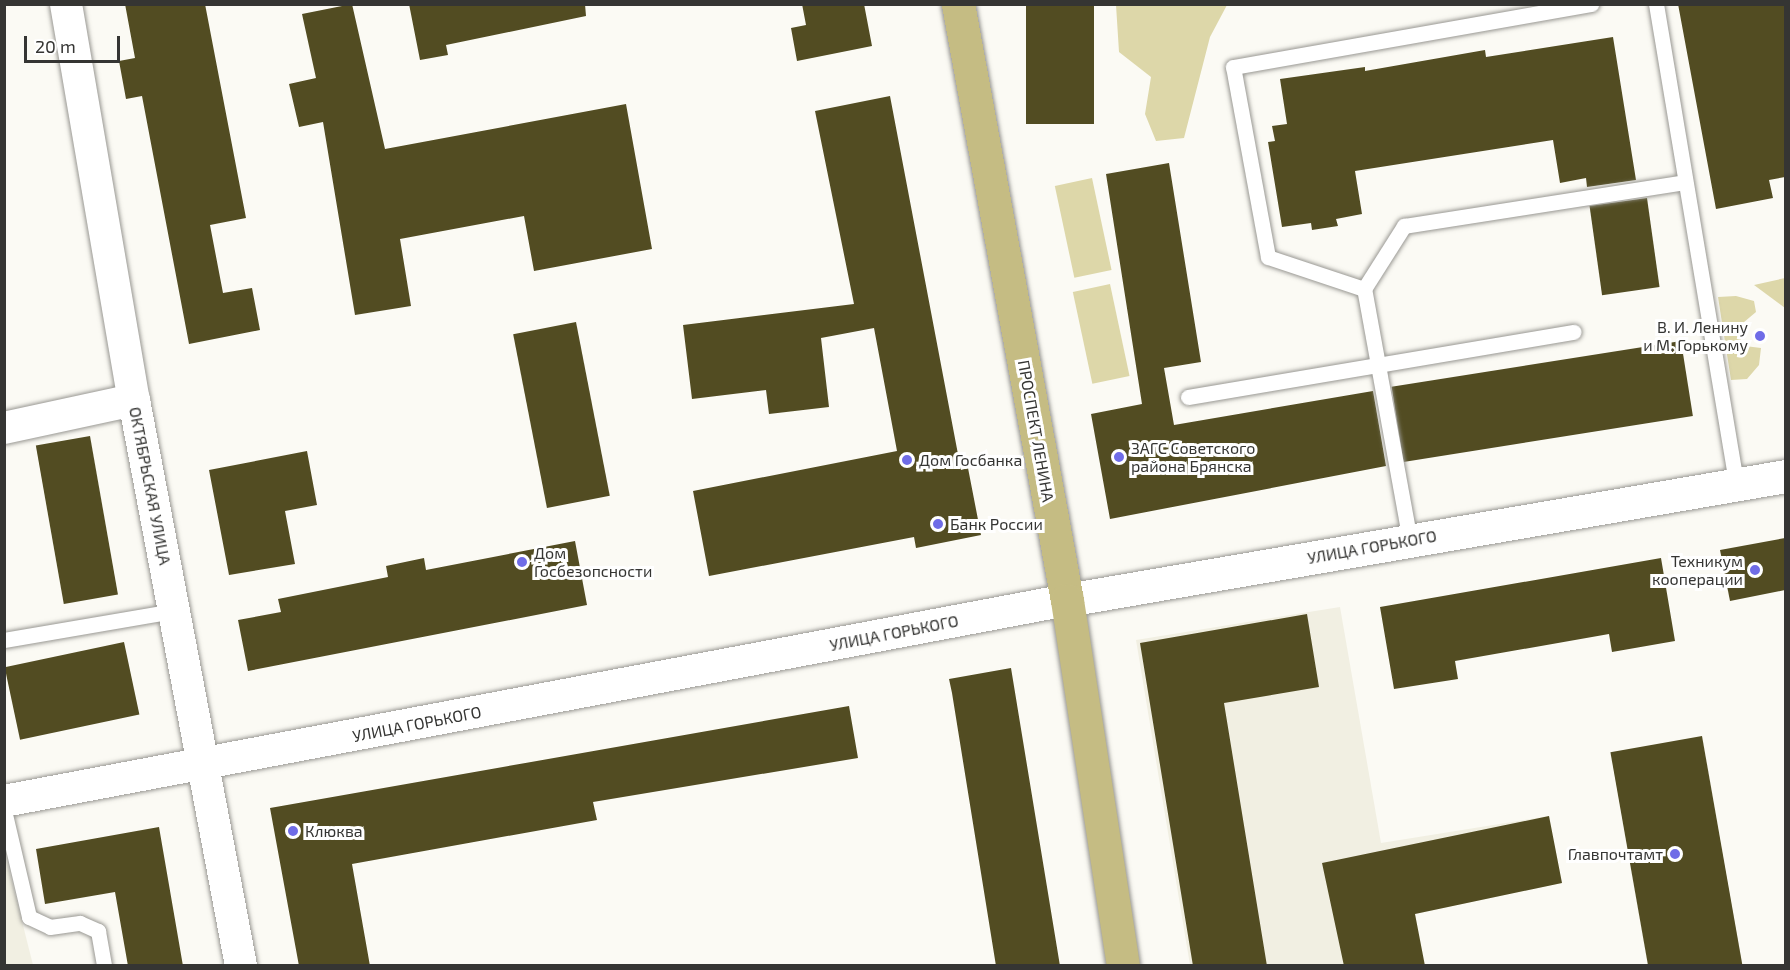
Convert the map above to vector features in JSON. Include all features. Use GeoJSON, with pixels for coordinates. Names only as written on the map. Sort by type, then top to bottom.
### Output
{"type":"FeatureCollection","features":[{"type":"Feature","properties":{"kind":"main road","name":"ПРОСПЕКТ ЛЕНИНА"},"geometry":{"type":"LineString","coordinates":[[958,4],[1067,600],[1123,966]]}},
{"type":"Feature","properties":{"kind":"street","name":"ОКТЯБРЬСКАЯ УЛИЦА"},"geometry":{"type":"LineString","coordinates":[[66,4],[134,400],[241,966]]}},
{"type":"Feature","properties":{"kind":"street"},"geometry":{"type":"LineString","coordinates":[[4,428],[134,400]]}},
{"type":"Feature","properties":{"kind":"street","name":"УЛИЦА ГОРЬКОГО"},"geometry":{"type":"LineString","coordinates":[[4,801],[1067,600],[1785,476]]}},
{"type":"Feature","properties":{"kind":"lane"},"geometry":{"type":"LineString","coordinates":[[1364,289],[1268,257],[1233,67],[1591,4]]}},
{"type":"Feature","properties":{"kind":"lane"},"geometry":{"type":"LineString","coordinates":[[1656,4],[1736,484]]}},
{"type":"Feature","properties":{"kind":"lane"},"geometry":{"type":"LineString","coordinates":[[1410,541],[1364,289],[1404,226],[1684,182]]}},
{"type":"Feature","properties":{"kind":"lane"},"geometry":{"type":"LineString","coordinates":[[1188,397],[1378,362],[1574,332]]}},
{"type":"Feature","properties":{"kind":"lane"},"geometry":{"type":"LineString","coordinates":[[4,640],[173,611]]}},
{"type":"Feature","properties":{"kind":"lane"},"geometry":{"type":"LineString","coordinates":[[4,810],[29,917],[50,927],[80,923],[98,931],[104,966]]}},
{"type":"Feature","properties":{"kind":"shaded area"},"geometry":{"type":"Polygon","coordinates":[[[1116,5],[1227,5],[1210,37],[1184,138],[1156,141],[1145,114],[1151,77],[1119,52],[1116,5]]]}},
{"type":"Feature","properties":{"kind":"shaded area"},"geometry":{"type":"Polygon","coordinates":[[[1092,178],[1112,270],[1074,278],[1055,186],[1092,178]]]}},
{"type":"Feature","properties":{"kind":"shaded area"},"geometry":{"type":"Polygon","coordinates":[[[1785,278],[1785,308],[1754,285],[1785,278]]]}},
{"type":"Feature","properties":{"kind":"shaded area"},"geometry":{"type":"Polygon","coordinates":[[[1110,284],[1130,376],[1092,384],[1073,292],[1110,284]]]}},
{"type":"Feature","properties":{"kind":"shaded area"},"geometry":{"type":"Polygon","coordinates":[[[1736,296],[1754,301],[1756,312],[1737,328],[1738,335],[1745,346],[1761,348],[1759,365],[1747,379],[1731,380],[1718,297],[1736,296]]]}},
{"type":"Feature","properties":{"kind":"shaded area"},"geometry":{"type":"Polygon","coordinates":[[[1340,607],[1381,843],[1549,816],[1562,883],[1415,914],[1425,965],[1190,965],[1136,640],[1340,607]]]}},
{"type":"Feature","properties":{"kind":"shaded area"},"geometry":{"type":"Polygon","coordinates":[[[4,852],[5,854],[33,965],[5,965],[4,852]]]}},
{"type":"Feature","properties":{"kind":"building"},"geometry":{"type":"Polygon","coordinates":[[[125,4],[205,4],[246,218],[210,225],[223,293],[252,288],[260,330],[189,344],[142,96],[126,99],[119,61],[135,58],[125,4]]]}},
{"type":"Feature","properties":{"kind":"building"},"geometry":{"type":"Polygon","coordinates":[[[352,4],[385,149],[626,104],[652,249],[534,271],[524,216],[400,239],[411,306],[355,315],[323,122],[299,127],[289,84],[316,78],[302,14],[352,4]]]}},
{"type":"Feature","properties":{"kind":"building"},"geometry":{"type":"Polygon","coordinates":[[[409,4],[585,4],[586,16],[446,45],[448,55],[420,60],[409,4]]]}},
{"type":"Feature","properties":{"kind":"building"},"geometry":{"type":"Polygon","coordinates":[[[802,4],[864,4],[872,46],[797,61],[791,28],[806,25],[802,4]]]}},
{"type":"Feature","properties":{"kind":"building"},"geometry":{"type":"Polygon","coordinates":[[[1026,4],[1094,4],[1094,124],[1026,124],[1026,4]]]}},
{"type":"Feature","properties":{"kind":"building"},"geometry":{"type":"Polygon","coordinates":[[[1678,4],[1785,4],[1785,177],[1769,180],[1773,198],[1716,209],[1678,4]]]}},
{"type":"Feature","properties":{"kind":"building"},"geometry":{"type":"Polygon","coordinates":[[[1613,37],[1636,180],[1587,187],[1586,178],[1560,183],[1553,140],[1355,171],[1362,214],[1336,219],[1338,226],[1312,230],[1311,223],[1282,227],[1268,142],[1275,141],[1272,126],[1287,124],[1280,79],[1365,67],[1365,71],[1485,50],[1486,57],[1613,37]]]}},
{"type":"Feature","properties":{"kind":"building"},"geometry":{"type":"Polygon","coordinates":[[[890,96],[961,470],[968,468],[981,535],[916,548],[914,537],[709,576],[693,491],[897,451],[874,328],[821,338],[829,407],[769,414],[766,390],[692,399],[683,325],[854,304],[815,111],[890,96]]]}},
{"type":"Feature","properties":{"kind":"building"},"geometry":{"type":"Polygon","coordinates":[[[1169,163],[1201,362],[1164,368],[1174,425],[1373,391],[1386,466],[1110,519],[1091,414],[1142,404],[1106,174],[1169,163]]]}},
{"type":"Feature","properties":{"kind":"building"},"geometry":{"type":"Polygon","coordinates":[[[1647,198],[1660,287],[1602,295],[1590,206],[1647,198]]]}},
{"type":"Feature","properties":{"kind":"building"},"geometry":{"type":"Polygon","coordinates":[[[576,322],[610,496],[547,508],[513,334],[576,322]]]}},
{"type":"Feature","properties":{"kind":"building"},"geometry":{"type":"Polygon","coordinates":[[[1681,341],[1693,416],[1403,462],[1392,387],[1681,341]]]}},
{"type":"Feature","properties":{"kind":"building"},"geometry":{"type":"Polygon","coordinates":[[[90,436],[118,595],[64,604],[36,446],[90,436]]]}},
{"type":"Feature","properties":{"kind":"building"},"geometry":{"type":"Polygon","coordinates":[[[307,451],[317,505],[285,511],[295,564],[229,575],[209,470],[307,451]]]}},
{"type":"Feature","properties":{"kind":"building","name":"Техникум кооперации"},"geometry":{"type":"Polygon","coordinates":[[[1785,538],[1785,590],[1730,601],[1720,550],[1785,538]]]}},
{"type":"Feature","properties":{"kind":"building","name":"Дом Госбезопсности"},"geometry":{"type":"Polygon","coordinates":[[[575,541],[587,605],[248,671],[238,620],[281,612],[278,599],[388,577],[386,566],[424,558],[426,570],[575,541]]]}},
{"type":"Feature","properties":{"kind":"building"},"geometry":{"type":"Polygon","coordinates":[[[1661,558],[1675,641],[1612,652],[1609,634],[1455,661],[1458,679],[1394,689],[1380,607],[1661,558]]]}},
{"type":"Feature","properties":{"kind":"building"},"geometry":{"type":"Polygon","coordinates":[[[1307,614],[1319,687],[1224,703],[1267,966],[1193,966],[1140,643],[1307,614]]]}},
{"type":"Feature","properties":{"kind":"building"},"geometry":{"type":"Polygon","coordinates":[[[124,642],[139,714],[20,740],[5,667],[124,642]]]}},
{"type":"Feature","properties":{"kind":"building"},"geometry":{"type":"Polygon","coordinates":[[[1011,668],[1060,966],[996,966],[949,679],[1011,668]]]}},
{"type":"Feature","properties":{"kind":"building"},"geometry":{"type":"Polygon","coordinates":[[[849,706],[858,758],[593,802],[597,820],[352,864],[370,966],[299,966],[270,808],[849,706]]]}},
{"type":"Feature","properties":{"kind":"building","name":"Главпочтамт"},"geometry":{"type":"Polygon","coordinates":[[[1702,736],[1742,965],[1648,966],[1610,752],[1702,736]]]}},
{"type":"Feature","properties":{"kind":"building"},"geometry":{"type":"Polygon","coordinates":[[[1549,816],[1562,883],[1415,914],[1425,966],[1344,966],[1322,863],[1549,816]]]}},
{"type":"Feature","properties":{"kind":"building"},"geometry":{"type":"Polygon","coordinates":[[[159,827],[183,966],[128,966],[115,892],[45,904],[36,849],[159,827]]]}},
{"type":"Feature","properties":{"kind":"place","name":"В. И. Ленину и М. Горькому"},"geometry":{"type":"Point","coordinates":[1760,336]}},
{"type":"Feature","properties":{"kind":"place","name":"ЗАГС Советского района Брянска"},"geometry":{"type":"Point","coordinates":[1119,457]}},
{"type":"Feature","properties":{"kind":"place","name":"Дом Госбанка"},"geometry":{"type":"Point","coordinates":[907,460]}},
{"type":"Feature","properties":{"kind":"place","name":"Банк России"},"geometry":{"type":"Point","coordinates":[938,524]}},
{"type":"Feature","properties":{"kind":"place","name":"Дом Госбезопсности"},"geometry":{"type":"Point","coordinates":[522,562]}},
{"type":"Feature","properties":{"kind":"place","name":"Техникум кооперации"},"geometry":{"type":"Point","coordinates":[1755,570]}},
{"type":"Feature","properties":{"kind":"place","name":"Клюква"},"geometry":{"type":"Point","coordinates":[293,831]}},
{"type":"Feature","properties":{"kind":"place","name":"Главпочтамт"},"geometry":{"type":"Point","coordinates":[1675,854]}}]}
